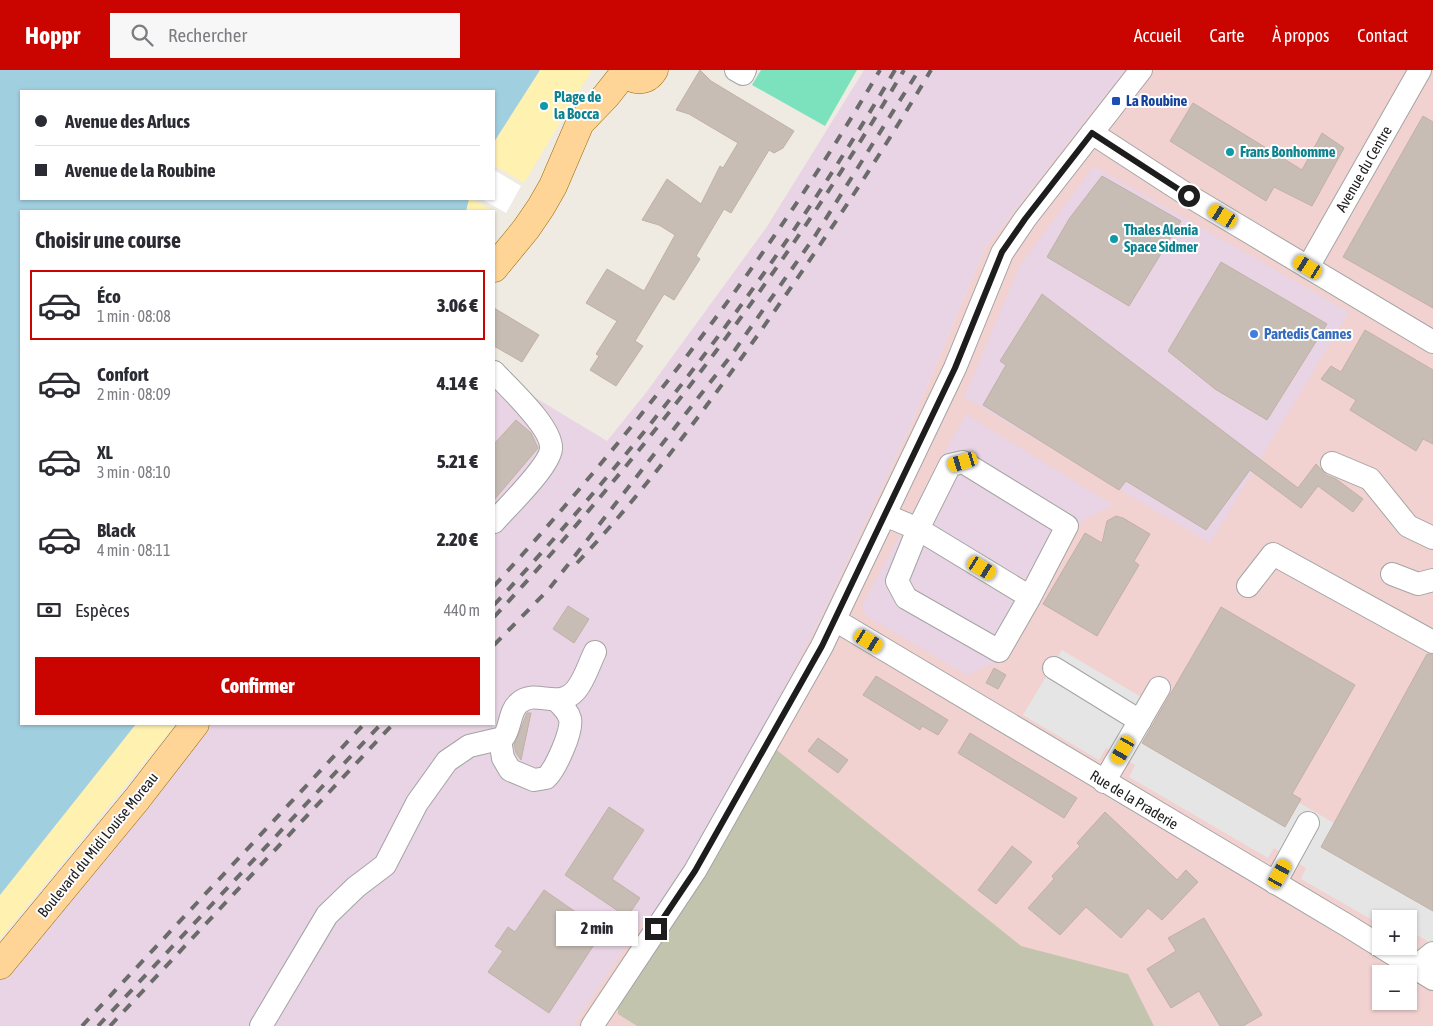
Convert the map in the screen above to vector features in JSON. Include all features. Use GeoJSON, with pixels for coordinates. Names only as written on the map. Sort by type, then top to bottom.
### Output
{"type":"FeatureCollection","features":[{"type":"Feature","properties":{"kind":"main road"},"geometry":{"type":"LineString","coordinates":[[495,267],[526,230],[541,207],[553,186],[569,148],[589,131],[629,83],[635,73]]}},
{"type":"Feature","properties":{"kind":"main road","name":"Boulevard du Midi Louise Moreau"},"geometry":{"type":"LineString","coordinates":[[0,965],[137,799],[195,725]]}},
{"type":"Feature","properties":{"kind":"street"},"geometry":{"type":"LineString","coordinates":[[736,70],[743,74],[745,70]]}},
{"type":"Feature","properties":{"kind":"street"},"geometry":{"type":"LineString","coordinates":[[601,1023],[695,871],[835,620],[955,368],[1002,252],[1025,219],[1141,70]]}},
{"type":"Feature","properties":{"kind":"street","name":"Avenue du Centre"},"geometry":{"type":"LineString","coordinates":[[1308,267],[1420,70]]}},
{"type":"Feature","properties":{"kind":"street"},"geometry":{"type":"LineString","coordinates":[[1092,133],[1189,196],[1433,342]]}},
{"type":"Feature","properties":{"kind":"street"},"geometry":{"type":"LineString","coordinates":[[495,373],[546,432],[551,448],[549,456],[535,476],[495,521]]}},
{"type":"Feature","properties":{"kind":"street"},"geometry":{"type":"LineString","coordinates":[[963,462],[1067,526],[999,651],[906,598],[897,581],[918,529],[950,465],[963,462]]}},
{"type":"Feature","properties":{"kind":"street"},"geometry":{"type":"LineString","coordinates":[[1332,463],[1370,479],[1408,526],[1433,538]]}},
{"type":"Feature","properties":{"kind":"street"},"geometry":{"type":"LineString","coordinates":[[885,515],[918,529],[1030,597]]}},
{"type":"Feature","properties":{"kind":"street"},"geometry":{"type":"LineString","coordinates":[[1248,586],[1273,554],[1433,642]]}},
{"type":"Feature","properties":{"kind":"street"},"geometry":{"type":"LineString","coordinates":[[1392,574],[1418,584],[1433,580]]}},
{"type":"Feature","properties":{"kind":"street","name":"Rue de la Praderie"},"geometry":{"type":"LineString","coordinates":[[835,620],[1424,973]]}},
{"type":"Feature","properties":{"kind":"street"},"geometry":{"type":"LineString","coordinates":[[261,1026],[327,915],[356,887],[385,865],[417,803],[447,761],[469,746],[500,740],[507,732],[514,708],[518,703],[531,698],[556,700],[564,698],[577,689],[595,652]]}},
{"type":"Feature","properties":{"kind":"street"},"geometry":{"type":"LineString","coordinates":[[1054,668],[1140,721]]}},
{"type":"Feature","properties":{"kind":"street"},"geometry":{"type":"LineString","coordinates":[[1104,782],[1159,688]]}},
{"type":"Feature","properties":{"kind":"street"},"geometry":{"type":"LineString","coordinates":[[500,740],[503,758],[510,770],[521,777],[534,780],[546,778],[554,768],[570,724],[567,712],[556,700]]}},
{"type":"Feature","properties":{"kind":"street"},"geometry":{"type":"LineString","coordinates":[[1275,883],[1308,823]]}},
{"type":"Feature","properties":{"kind":"street"},"geometry":{"type":"LineString","coordinates":[[1424,973],[1433,953]]}},
{"type":"Feature","properties":{"kind":"shaded area"},"geometry":{"type":"Polygon","coordinates":[[[864,70],[1125,70],[985,248],[910,427],[818,623],[657,929],[642,921],[573,1026],[0,1026],[0,976],[201,725],[495,725],[495,366],[516,386],[607,441],[645,394],[766,228],[864,70]]]}},
{"type":"Feature","properties":{"kind":"shaded area","name":"La Roubine"},"geometry":{"type":"Polygon","coordinates":[[[1125,70],[1433,70],[1433,1026],[573,1026],[694,841],[818,623],[910,427],[985,248],[1125,70]]]}},
{"type":"Feature","properties":{"kind":"shaded area"},"geometry":{"type":"Polygon","coordinates":[[[1094,166],[1349,312],[1210,543],[964,397],[1020,265],[1094,166]]]}},
{"type":"Feature","properties":{"kind":"shaded area"},"geometry":{"type":"Polygon","coordinates":[[[966,414],[1113,505],[1083,520],[1003,660],[987,665],[968,676],[865,615],[862,604],[966,414]]]}},
{"type":"Feature","properties":{"kind":"shaded area"},"geometry":{"type":"Polygon","coordinates":[[[1062,650],[1141,697],[1152,717],[1433,881],[1433,945],[1418,935],[1417,936],[1417,910],[1372,910],[1372,920],[1301,879],[1306,868],[1274,848],[1268,858],[1129,777],[1135,765],[1106,748],[1099,760],[1023,715],[1062,650]]]}},
{"type":"Feature","properties":{"kind":"shaded area"},"geometry":{"type":"Polygon","coordinates":[[[773,747],[1021,946],[1128,974],[1154,1026],[637,1026],[618,1014],[618,1007],[773,747]]]}},
{"type":"Feature","properties":{"kind":"sand","name":"Plage de la Bocca"},"geometry":{"type":"Polygon","coordinates":[[[540,70],[592,70],[524,183],[495,166],[495,140],[540,70]]]}},
{"type":"Feature","properties":{"kind":"sand"},"geometry":{"type":"Polygon","coordinates":[[[469,200],[474,200],[491,210],[466,210],[469,200]]]}},
{"type":"Feature","properties":{"kind":"sand"},"geometry":{"type":"Polygon","coordinates":[[[135,725],[175,725],[0,939],[0,895],[135,725]]]}},
{"type":"Feature","properties":{"kind":"green space"},"geometry":{"type":"Polygon","coordinates":[[[761,70],[857,70],[825,126],[752,85],[761,70]]]}},
{"type":"Feature","properties":{"kind":"water"},"geometry":{"type":"Polygon","coordinates":[[[0,70],[540,70],[495,140],[495,90],[20,90],[20,200],[469,200],[466,210],[20,210],[20,725],[135,725],[0,895],[0,70]]]}},
{"type":"Feature","properties":{"kind":"pier"},"geometry":{"type":"Polygon","coordinates":[[[495,171],[521,186],[506,213],[484,200],[495,200],[495,171]]]}},
{"type":"Feature","properties":{"kind":"building"},"geometry":{"type":"Polygon","coordinates":[[[700,70],[711,81],[794,131],[783,148],[774,153],[769,150],[731,213],[724,209],[696,256],[700,259],[674,300],[664,294],[635,341],[643,346],[616,386],[590,370],[599,356],[596,354],[617,321],[586,303],[607,269],[644,291],[675,235],[659,225],[642,220],[667,179],[701,204],[720,166],[723,168],[738,143],[689,114],[676,110],[700,70]]]}},
{"type":"Feature","properties":{"kind":"building","name":"Frans Bonhomme"},"geometry":{"type":"Polygon","coordinates":[[[1193,103],[1302,170],[1322,133],[1344,148],[1312,206],[1274,187],[1266,201],[1170,141],[1193,103]]]}},
{"type":"Feature","properties":{"kind":"building"},"geometry":{"type":"Polygon","coordinates":[[[1423,116],[1433,122],[1433,308],[1343,257],[1423,116]]]}},
{"type":"Feature","properties":{"kind":"building","name":"Thales Alenia Space Sidmer"},"geometry":{"type":"Polygon","coordinates":[[[1102,176],[1181,221],[1129,306],[1047,257],[1069,219],[1102,176]]]}},
{"type":"Feature","properties":{"kind":"building"},"geometry":{"type":"Polygon","coordinates":[[[1221,262],[1327,324],[1267,420],[1215,389],[1168,351],[1221,262]]]}},
{"type":"Feature","properties":{"kind":"building"},"geometry":{"type":"Polygon","coordinates":[[[1042,294],[1298,488],[1316,464],[1326,475],[1336,479],[1363,499],[1353,512],[1318,486],[1301,508],[1250,470],[1206,530],[1126,481],[1119,490],[983,405],[1006,365],[1000,361],[1042,294]]]}},
{"type":"Feature","properties":{"kind":"building"},"geometry":{"type":"Polygon","coordinates":[[[495,309],[539,335],[522,362],[495,347],[495,309]]]}},
{"type":"Feature","properties":{"kind":"building"},"geometry":{"type":"Polygon","coordinates":[[[1365,330],[1433,370],[1433,444],[1423,439],[1416,451],[1350,410],[1356,400],[1321,379],[1331,366],[1341,372],[1365,330]]]}},
{"type":"Feature","properties":{"kind":"building"},"geometry":{"type":"Polygon","coordinates":[[[516,420],[531,433],[538,448],[495,499],[495,443],[516,420]]]}},
{"type":"Feature","properties":{"kind":"building"},"geometry":{"type":"Polygon","coordinates":[[[1116,516],[1123,518],[1150,534],[1134,561],[1139,565],[1097,636],[1043,604],[1085,533],[1102,543],[1107,521],[1116,516]]]}},
{"type":"Feature","properties":{"kind":"building"},"geometry":{"type":"Polygon","coordinates":[[[568,606],[589,619],[574,643],[553,629],[568,606]]]}},
{"type":"Feature","properties":{"kind":"building"},"geometry":{"type":"Polygon","coordinates":[[[1221,607],[1355,685],[1292,794],[1301,799],[1285,827],[1142,743],[1221,607]]]}},
{"type":"Feature","properties":{"kind":"building"},"geometry":{"type":"Polygon","coordinates":[[[1427,654],[1433,655],[1433,911],[1321,847],[1427,654]]]}},
{"type":"Feature","properties":{"kind":"building"},"geometry":{"type":"Polygon","coordinates":[[[994,668],[1006,675],[998,689],[986,683],[994,668]]]}},
{"type":"Feature","properties":{"kind":"building"},"geometry":{"type":"Polygon","coordinates":[[[876,676],[948,720],[938,735],[922,726],[920,730],[863,695],[876,676]]]}},
{"type":"Feature","properties":{"kind":"building"},"geometry":{"type":"Polygon","coordinates":[[[527,713],[531,713],[521,760],[516,753],[514,745],[527,713]]]}},
{"type":"Feature","properties":{"kind":"building"},"geometry":{"type":"Polygon","coordinates":[[[970,733],[1077,798],[1064,818],[958,753],[970,733]]]}},
{"type":"Feature","properties":{"kind":"building"},"geometry":{"type":"Polygon","coordinates":[[[818,738],[848,760],[838,773],[808,751],[818,738]]]}},
{"type":"Feature","properties":{"kind":"building"},"geometry":{"type":"Polygon","coordinates":[[[609,807],[644,830],[612,879],[640,898],[627,917],[565,875],[609,807]]]}},
{"type":"Feature","properties":{"kind":"building"},"geometry":{"type":"Polygon","coordinates":[[[1105,812],[1177,880],[1186,870],[1198,882],[1162,920],[1148,908],[1121,938],[1086,907],[1060,935],[1028,908],[1054,879],[1052,876],[1080,846],[1077,843],[1105,812]]]}},
{"type":"Feature","properties":{"kind":"building"},"geometry":{"type":"Polygon","coordinates":[[[1012,846],[1032,862],[996,904],[978,890],[1012,846]]]}},
{"type":"Feature","properties":{"kind":"building"},"geometry":{"type":"Polygon","coordinates":[[[544,890],[603,931],[549,1013],[488,972],[503,951],[495,946],[508,927],[515,932],[544,890]]]}},
{"type":"Feature","properties":{"kind":"building"},"geometry":{"type":"Polygon","coordinates":[[[1204,918],[1262,1015],[1243,1026],[1220,1026],[1199,991],[1171,1008],[1147,969],[1176,951],[1168,938],[1204,918]]]}},
{"type":"Feature","properties":{"kind":"railway"},"geometry":{"type":"LineString","coordinates":[[495,585],[600,464],[700,338],[794,207],[880,70]]}},
{"type":"Feature","properties":{"kind":"railway"},"geometry":{"type":"LineString","coordinates":[[495,604],[605,479],[658,415],[709,348],[759,281],[806,212],[852,142],[895,70]]}},
{"type":"Feature","properties":{"kind":"railway"},"geometry":{"type":"LineString","coordinates":[[495,616],[607,488],[714,354],[813,215],[904,70]]}},
{"type":"Feature","properties":{"kind":"railway"},"geometry":{"type":"LineString","coordinates":[[495,644],[549,589],[730,357],[815,236],[919,70]]}},
{"type":"Feature","properties":{"kind":"railway"},"geometry":{"type":"LineString","coordinates":[[577,563],[621,515],[740,360],[839,217],[931,70]]}},
{"type":"Feature","properties":{"kind":"railway"},"geometry":{"type":"LineString","coordinates":[[82,1026],[363,725]]}},
{"type":"Feature","properties":{"kind":"railway"},"geometry":{"type":"LineString","coordinates":[[98,1026],[380,725]]}},
{"type":"Feature","properties":{"kind":"railway"},"geometry":{"type":"LineString","coordinates":[[110,1026],[392,725]]}},
{"type":"Feature","properties":{"kind":"place","name":"La Roubine"},"geometry":{"type":"Point","coordinates":[1116,101]}},
{"type":"Feature","properties":{"kind":"place","name":"Plage de la Bocca"},"geometry":{"type":"Point","coordinates":[544,106]}},
{"type":"Feature","properties":{"kind":"place","name":"Frans Bonhomme"},"geometry":{"type":"Point","coordinates":[1230,152]}},
{"type":"Feature","properties":{"kind":"place","name":"Thales Alenia Space Sidmer"},"geometry":{"type":"Point","coordinates":[1114,239]}},
{"type":"Feature","properties":{"kind":"place","name":"Partedis Cannes"},"geometry":{"type":"Point","coordinates":[1254,334]}},
{"type":"Feature","properties":{"kind":"route"},"geometry":{"type":"LineString","coordinates":[[656,929],[695,871],[757,758],[778,726],[822,646],[955,368],[1002,252],[1025,219],[1092,133],[1189,196]]}}]}
